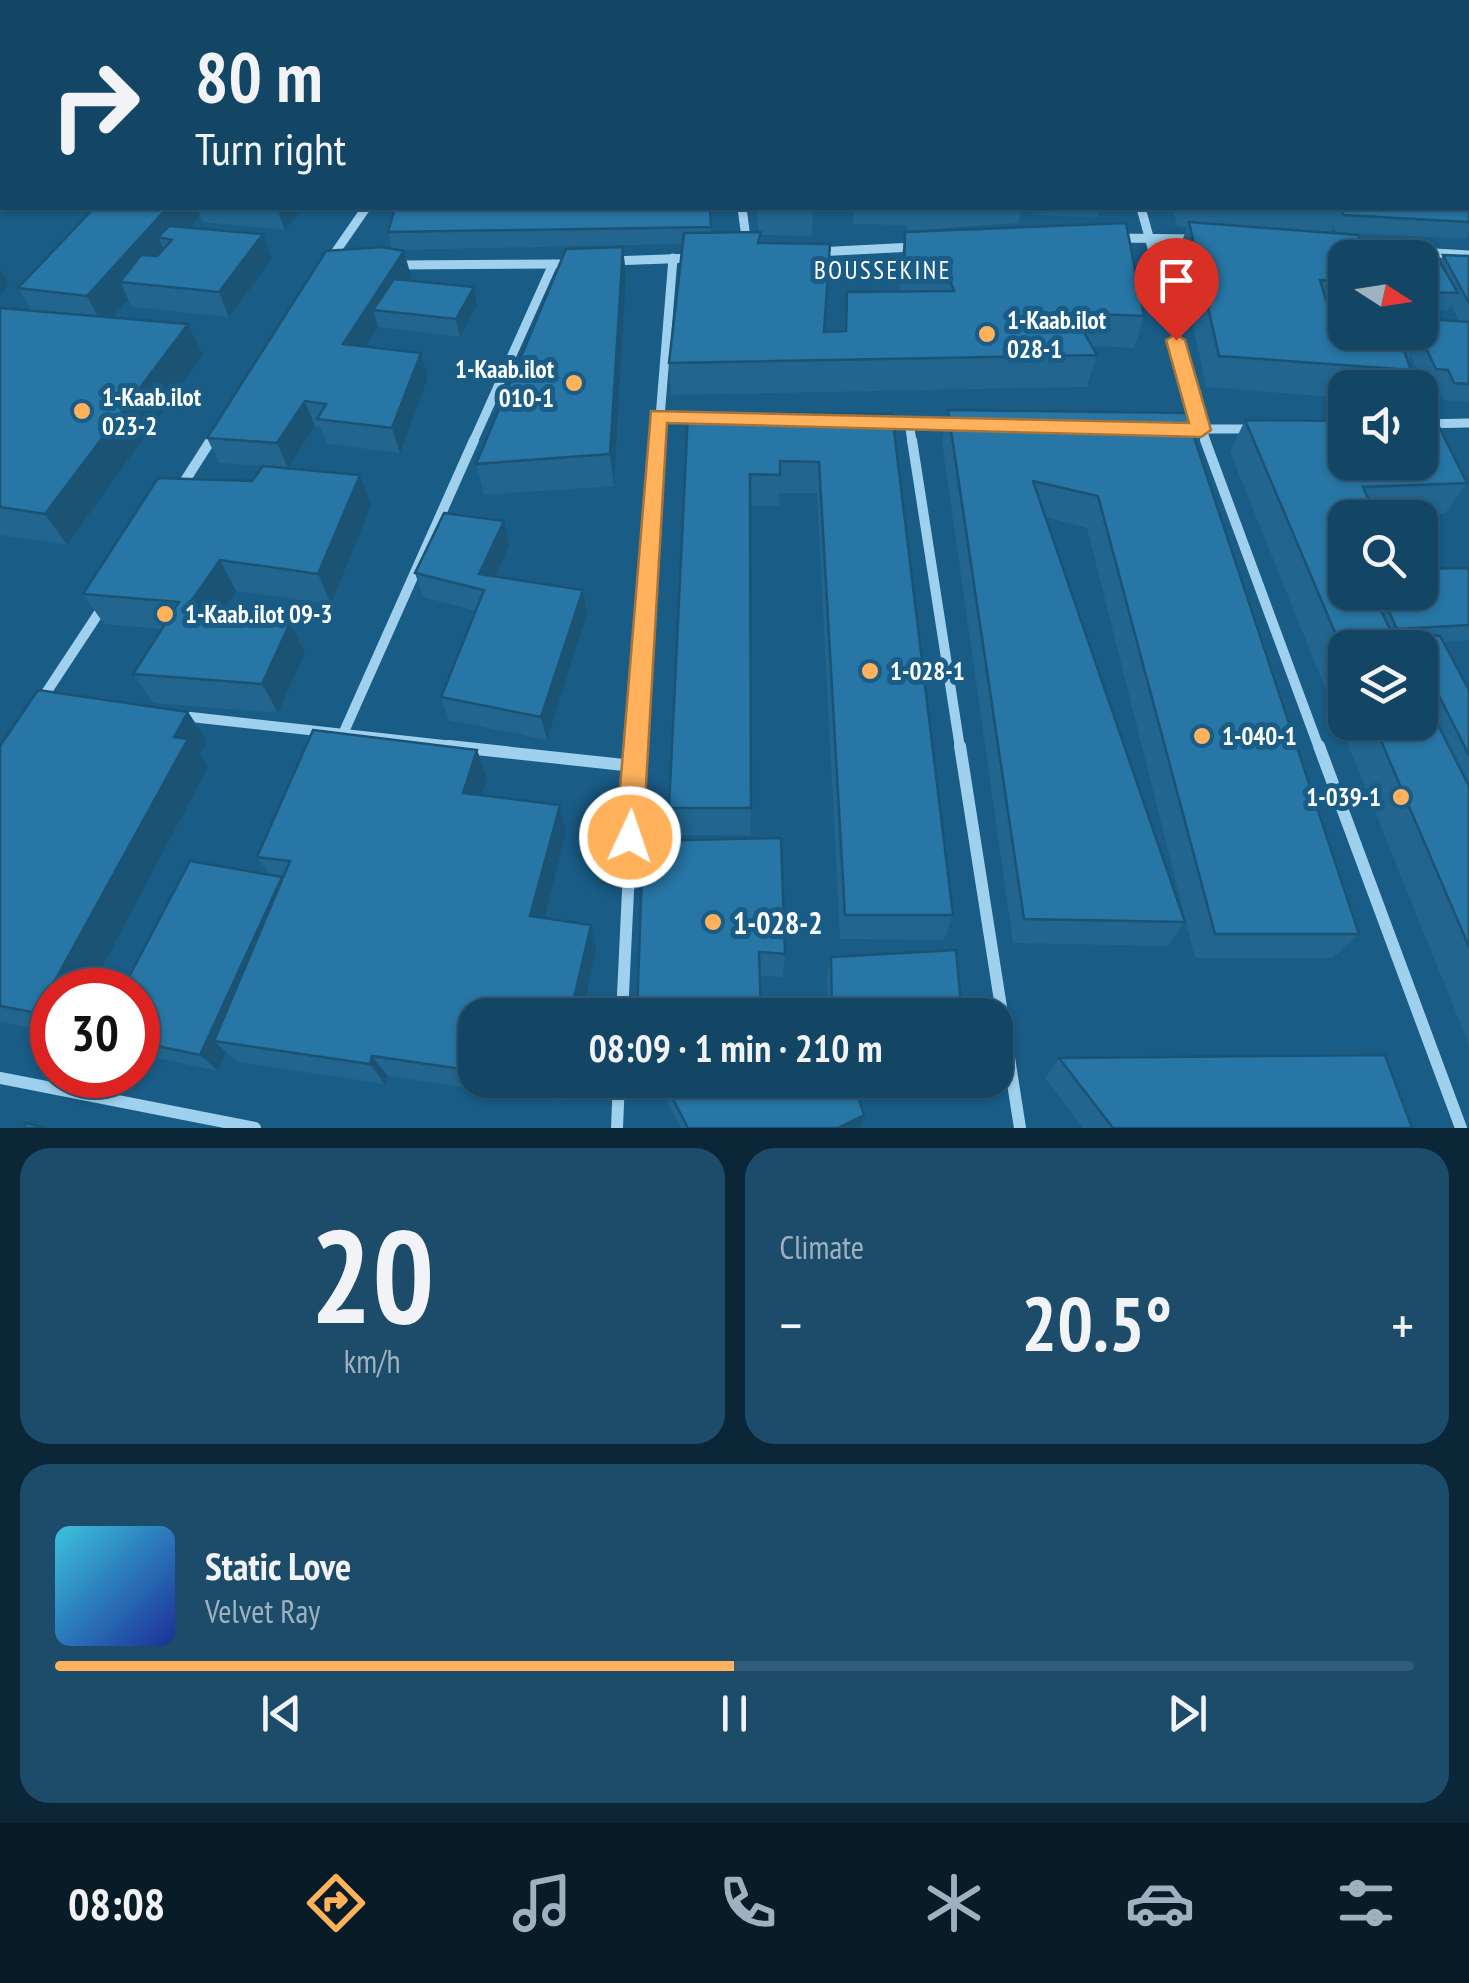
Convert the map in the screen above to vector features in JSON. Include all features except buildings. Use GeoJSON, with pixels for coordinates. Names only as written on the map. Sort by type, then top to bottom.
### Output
{"type":"FeatureCollection","features":[{"type":"Feature","properties":{"kind":"street"},"geometry":{"type":"LineString","coordinates":[[344,266],[325,266],[365,210]]}},
{"type":"Feature","properties":{"kind":"street"},"geometry":{"type":"LineString","coordinates":[[742,210],[748,256]]}},
{"type":"Feature","properties":{"kind":"street"},"geometry":{"type":"LineString","coordinates":[[1142,210],[1201,430],[1461,1128]]}},
{"type":"Feature","properties":{"kind":"street"},"geometry":{"type":"LineString","coordinates":[[1110,238],[1205,240]]}},
{"type":"Feature","properties":{"kind":"street"},"geometry":{"type":"LineString","coordinates":[[806,253],[922,246]]}},
{"type":"Feature","properties":{"kind":"street"},"geometry":{"type":"LineString","coordinates":[[1438,254],[1469,256]]}},
{"type":"Feature","properties":{"kind":"street"},"geometry":{"type":"LineString","coordinates":[[604,262],[710,257]]}},
{"type":"Feature","properties":{"kind":"street"},"geometry":{"type":"LineString","coordinates":[[623,998],[633,766],[673,258]]}},
{"type":"Feature","properties":{"kind":"street"},"geometry":{"type":"LineString","coordinates":[[382,266],[587,263]]}},
{"type":"Feature","properties":{"kind":"street"},"geometry":{"type":"LineString","coordinates":[[343,734],[553,264]]}},
{"type":"Feature","properties":{"kind":"street"},"geometry":{"type":"LineString","coordinates":[[172,500],[227,416]]}},
{"type":"Feature","properties":{"kind":"street"},"geometry":{"type":"LineString","coordinates":[[658,416],[716,417]]}},
{"type":"Feature","properties":{"kind":"street"},"geometry":{"type":"LineString","coordinates":[[870,421],[967,424]]}},
{"type":"Feature","properties":{"kind":"street"},"geometry":{"type":"LineString","coordinates":[[909,422],[1020,1128]]}},
{"type":"Feature","properties":{"kind":"street"},"geometry":{"type":"LineString","coordinates":[[1438,424],[1468,425]]}},
{"type":"Feature","properties":{"kind":"street"},"geometry":{"type":"LineString","coordinates":[[1162,429],[1273,428]]}},
{"type":"Feature","properties":{"kind":"street"},"geometry":{"type":"LineString","coordinates":[[30,718],[107,600]]}},
{"type":"Feature","properties":{"kind":"street"},"geometry":{"type":"LineString","coordinates":[[42,701],[60,703]]}},
{"type":"Feature","properties":{"kind":"street"},"geometry":{"type":"LineString","coordinates":[[173,715],[633,766]]}},
{"type":"Feature","properties":{"kind":"street"},"geometry":{"type":"LineString","coordinates":[[0,1078],[256,1128]]}},
{"type":"Feature","properties":{"kind":"street"},"geometry":{"type":"LineString","coordinates":[[617,1128],[618,1098]]}},
{"type":"Feature","properties":{"kind":"place","name":"1-Kaab.ilot 028-1"},"geometry":{"type":"Point","coordinates":[987,334]}},
{"type":"Feature","properties":{"kind":"place","name":"1-Kaab.ilot 010-1"},"geometry":{"type":"Point","coordinates":[574,383]}},
{"type":"Feature","properties":{"kind":"place","name":"1-Kaab.ilot 023-2"},"geometry":{"type":"Point","coordinates":[82,411]}},
{"type":"Feature","properties":{"kind":"place","name":"1-Kaab.ilot 09-3"},"geometry":{"type":"Point","coordinates":[165,614]}},
{"type":"Feature","properties":{"kind":"place","name":"1-028-1"},"geometry":{"type":"Point","coordinates":[870,671]}},
{"type":"Feature","properties":{"kind":"place","name":"1-040-1"},"geometry":{"type":"Point","coordinates":[1202,736]}},
{"type":"Feature","properties":{"kind":"place","name":"1-039-1"},"geometry":{"type":"Point","coordinates":[1401,797]}},
{"type":"Feature","properties":{"kind":"place","name":"1-028-2"},"geometry":{"type":"Point","coordinates":[713,922]}},
{"type":"Feature","properties":{"kind":"district","name":"BOUSSEKINE"},"geometry":{"type":"Point","coordinates":[883,270]}},
{"type":"Feature","properties":{"kind":"route"},"geometry":{"type":"LineString","coordinates":[[630,837],[658,416],[1201,430],[1176,340]]}}]}
